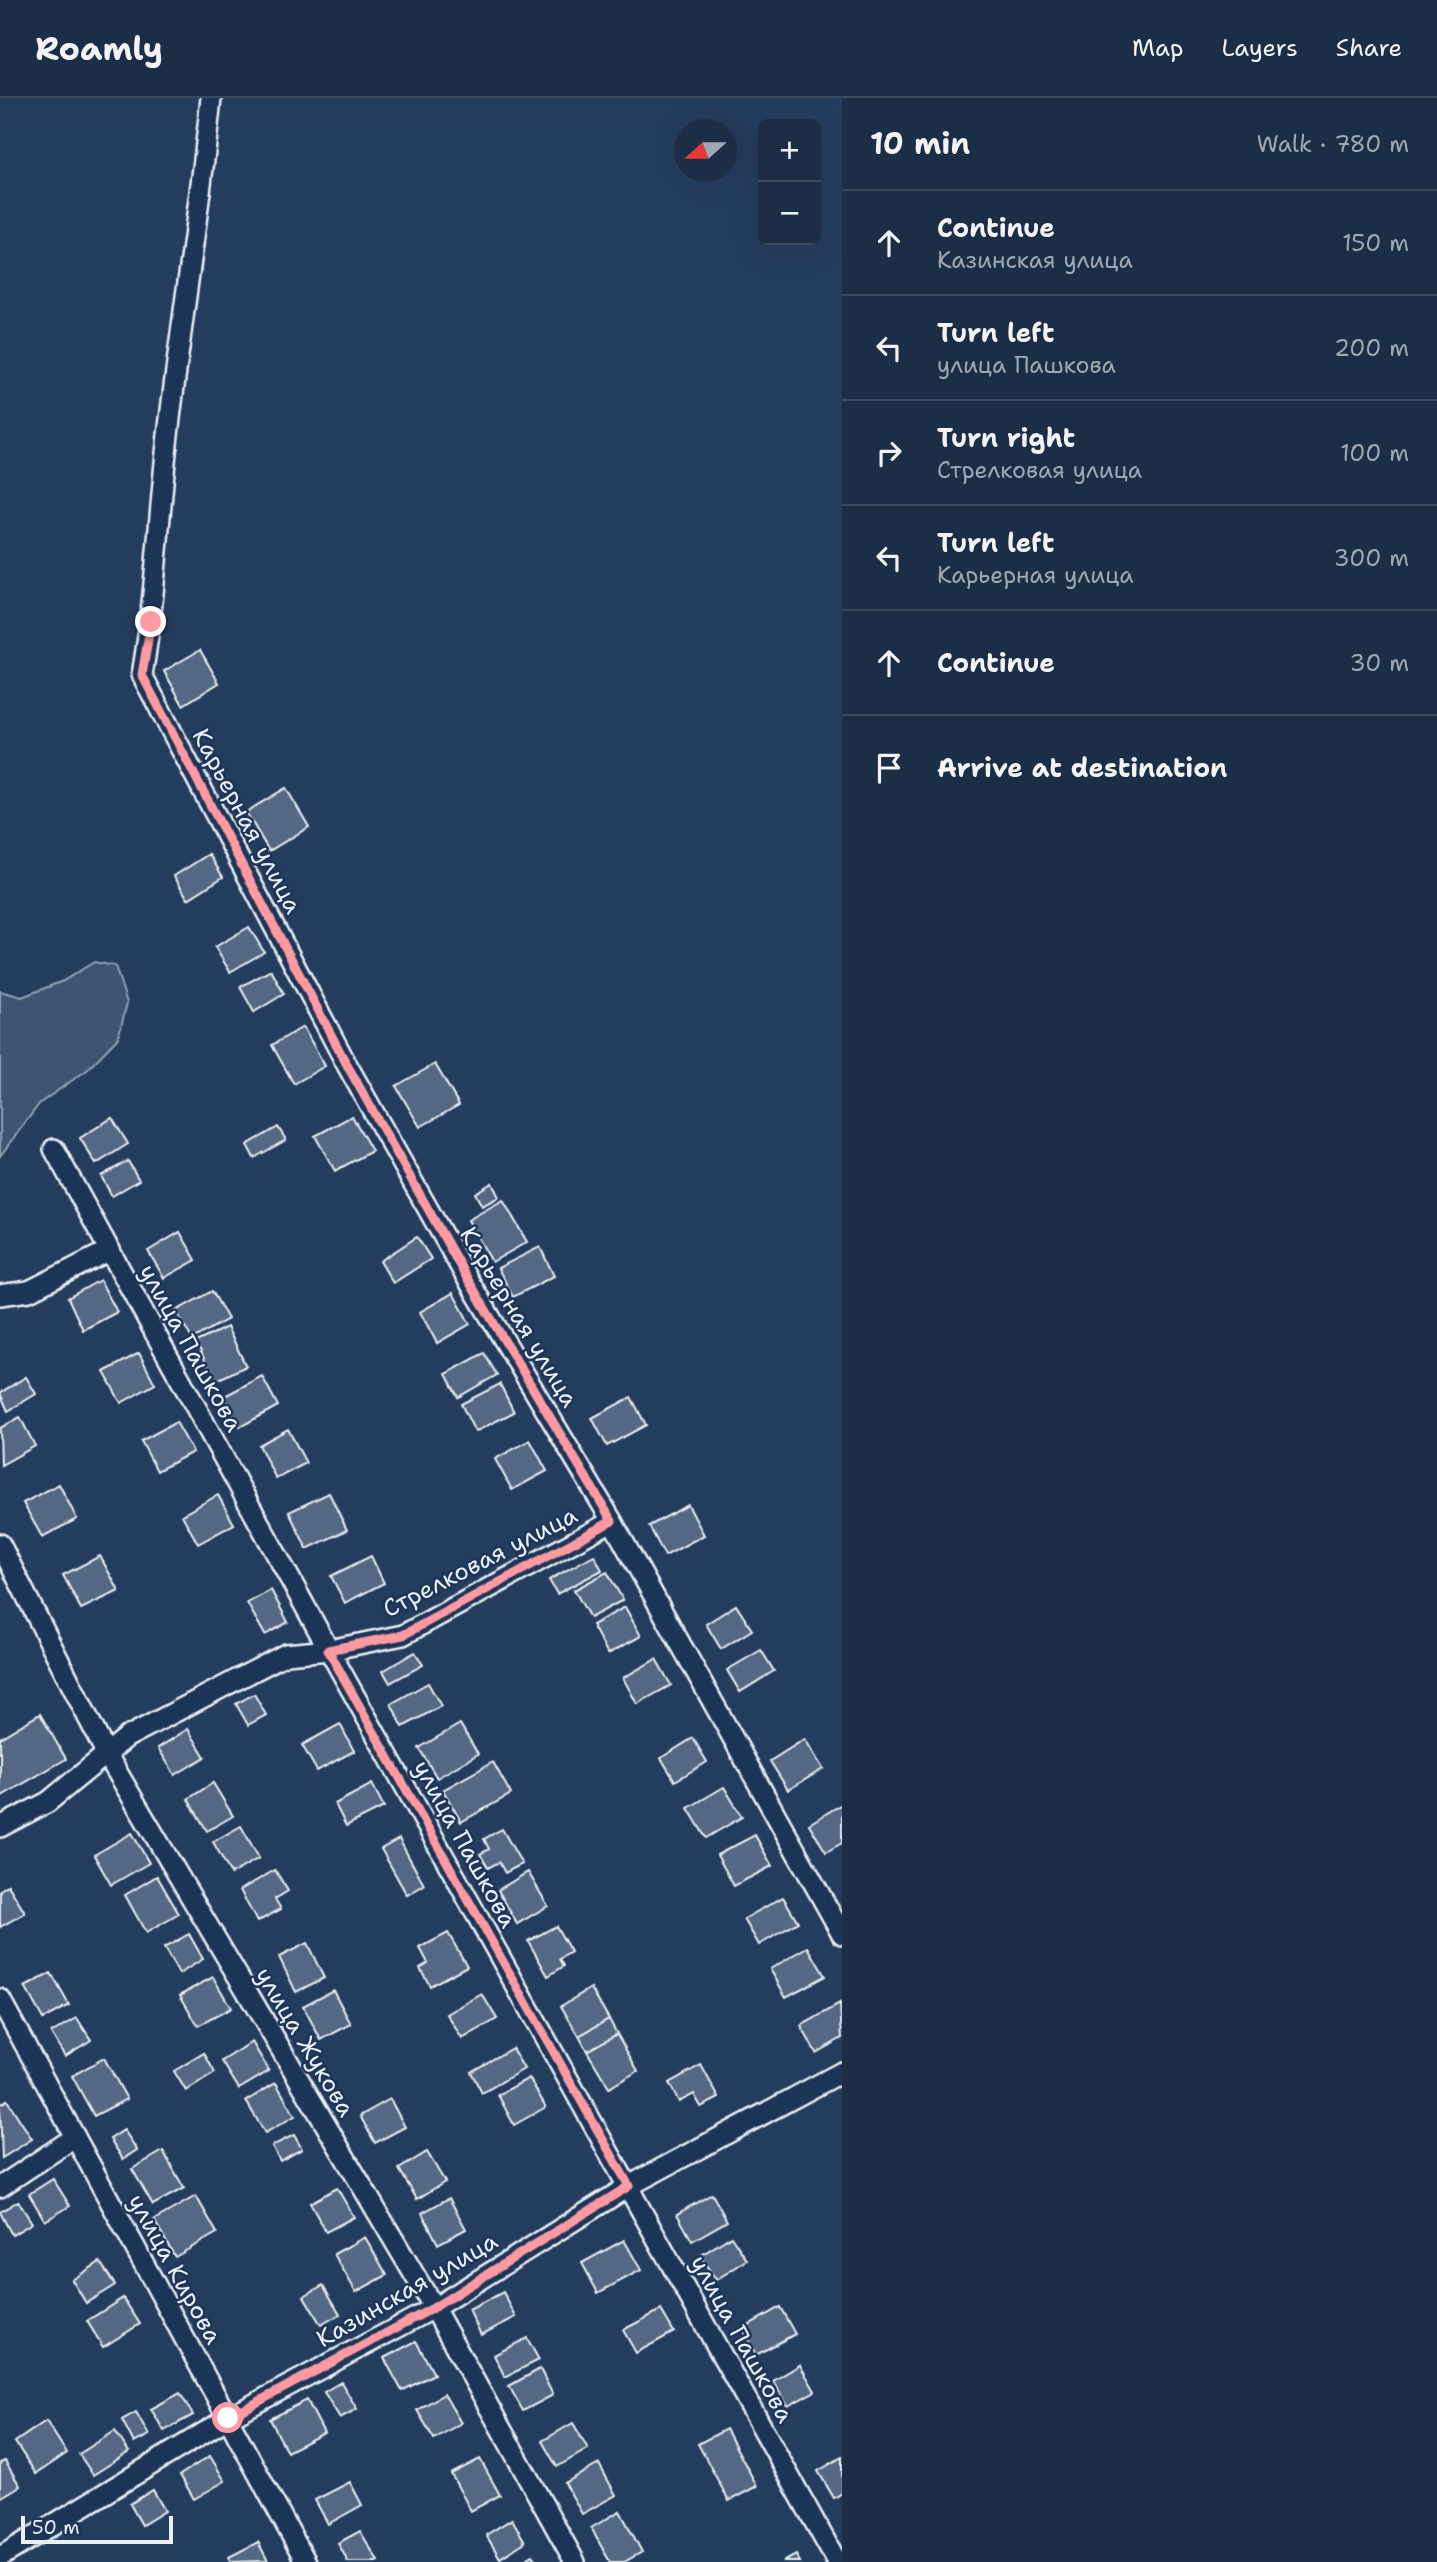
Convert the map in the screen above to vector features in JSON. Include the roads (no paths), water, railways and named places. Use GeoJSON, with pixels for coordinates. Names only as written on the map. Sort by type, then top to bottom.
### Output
{"type":"FeatureCollection","features":[{"type":"Feature","properties":{"kind":"street","name":"Карьерная улица"},"geometry":{"type":"LineString","coordinates":[[211,98],[198,220],[166,452],[151,622],[142,675],[360,1088],[464,1273],[612,1521],[842,1934]]}},
{"type":"Feature","properties":{"kind":"street","name":"улица Пашкова"},"geometry":{"type":"LineString","coordinates":[[54,1149],[328,1650],[837,2562]]}},
{"type":"Feature","properties":{"kind":"street"},"geometry":{"type":"LineString","coordinates":[[0,1295],[29,1291],[110,1250]]}},
{"type":"Feature","properties":{"kind":"street","name":"Стрелковая улица"},"geometry":{"type":"LineString","coordinates":[[0,1827],[48,1802],[127,1737],[286,1654],[328,1650],[403,1635],[612,1521]]}},
{"type":"Feature","properties":{"kind":"street","name":"улица Жукова"},"geometry":{"type":"LineString","coordinates":[[0,1544],[107,1755],[433,2308],[575,2562]]}},
{"type":"Feature","properties":{"kind":"street","name":"улица Кирова"},"geometry":{"type":"LineString","coordinates":[[0,1999],[306,2562]]}},
{"type":"Feature","properties":{"kind":"street","name":"Казинская улица"},"geometry":{"type":"LineString","coordinates":[[0,2557],[228,2418],[433,2308],[629,2186],[842,2072]]}},
{"type":"Feature","properties":{"kind":"street"},"geometry":{"type":"LineString","coordinates":[[0,2188],[75,2137]]}}]}
